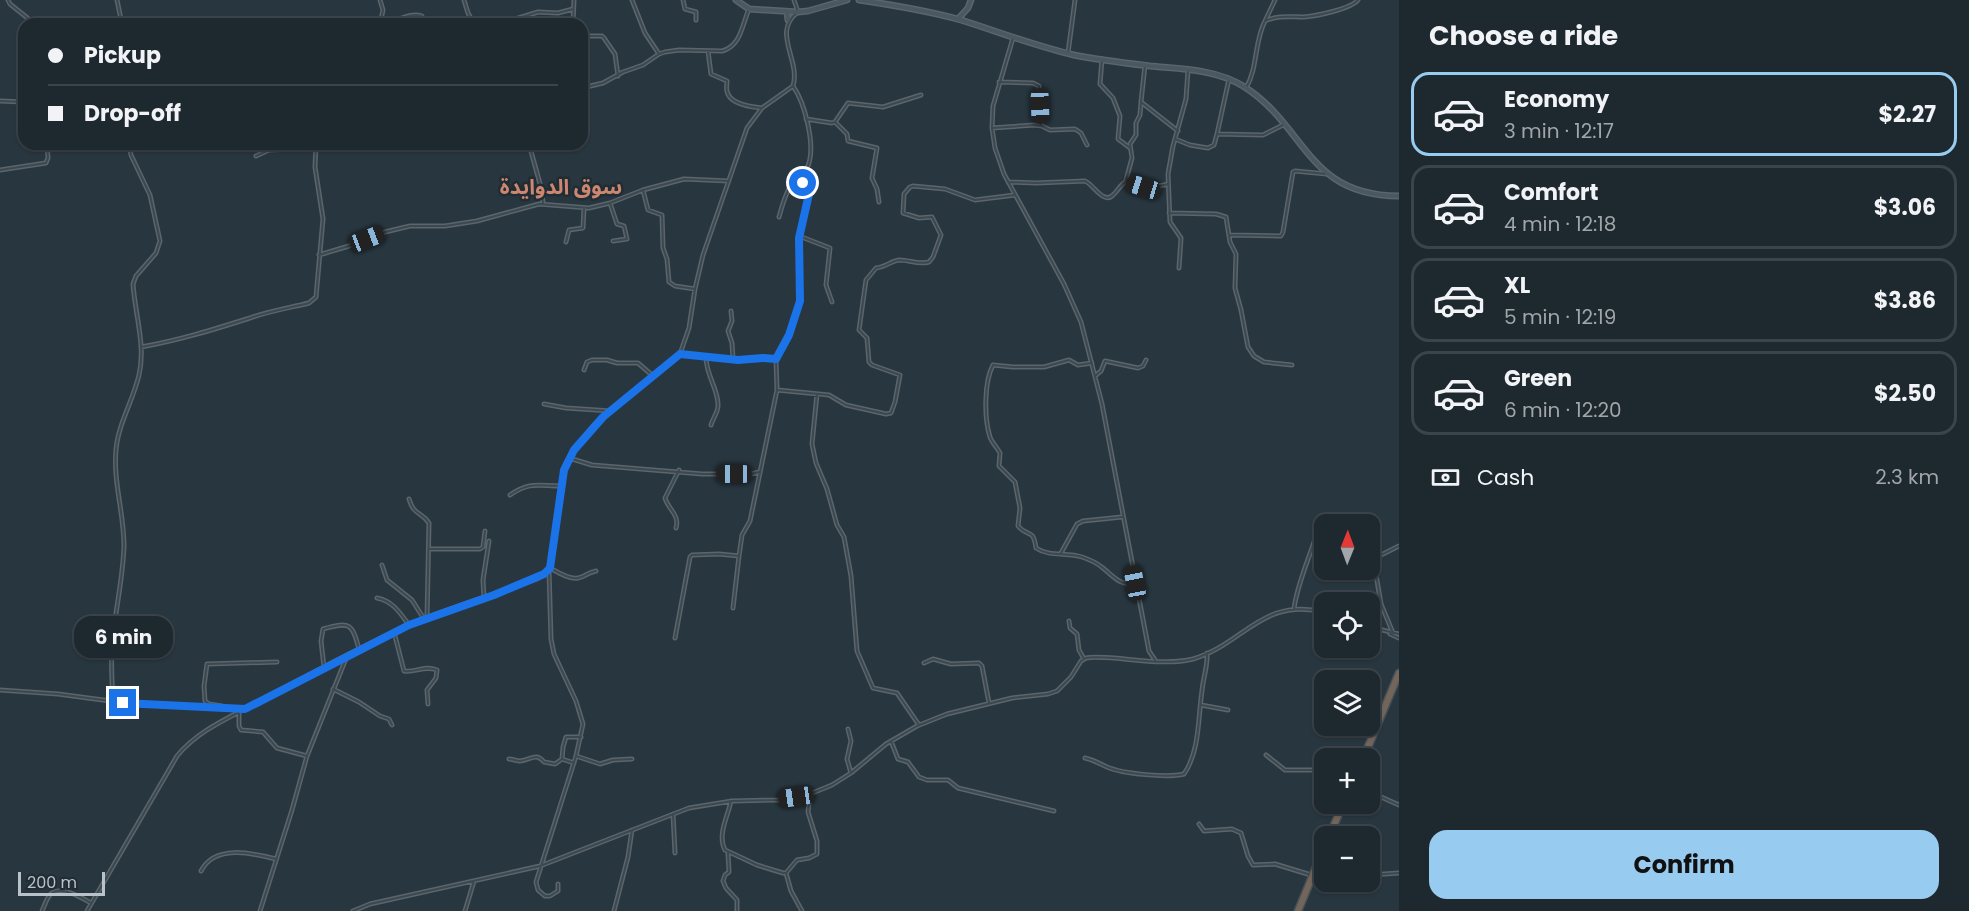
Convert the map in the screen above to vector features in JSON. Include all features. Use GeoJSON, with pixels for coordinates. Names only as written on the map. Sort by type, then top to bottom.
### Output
{"type":"FeatureCollection","features":[{"type":"Feature","properties":{"kind":"highway"},"geometry":{"type":"LineString","coordinates":[[1368,748],[1399,674]]}},
{"type":"Feature","properties":{"kind":"highway"},"geometry":{"type":"LineString","coordinates":[[1299,911],[1313,875]]}},
{"type":"Feature","properties":{"kind":"street"},"geometry":{"type":"LineString","coordinates":[[8,0],[28,18]]}},
{"type":"Feature","properties":{"kind":"street"},"geometry":{"type":"LineString","coordinates":[[117,0],[121,18]]}},
{"type":"Feature","properties":{"kind":"street"},"geometry":{"type":"LineString","coordinates":[[380,0],[384,10],[382,18]]}},
{"type":"Feature","properties":{"kind":"street"},"geometry":{"type":"LineString","coordinates":[[464,0],[471,18]]}},
{"type":"Feature","properties":{"kind":"street"},"geometry":{"type":"LineString","coordinates":[[573,18],[574,0]]}},
{"type":"Feature","properties":{"kind":"street"},"geometry":{"type":"LineString","coordinates":[[632,0],[645,33],[659,54]]}},
{"type":"Feature","properties":{"kind":"street"},"geometry":{"type":"LineString","coordinates":[[683,0],[685,9],[696,12],[696,20]]}},
{"type":"Feature","properties":{"kind":"street"},"geometry":{"type":"LineString","coordinates":[[736,0],[749,9],[787,12],[808,11],[844,0]]}},
{"type":"Feature","properties":{"kind":"street"},"geometry":{"type":"LineString","coordinates":[[794,0],[798,12]]}},
{"type":"Feature","properties":{"kind":"street"},"geometry":{"type":"LineString","coordinates":[[859,0],[958,19],[1013,38],[1068,53],[1188,70],[1228,79],[1246,88],[1264,103],[1328,174],[1348,187],[1364,193],[1399,196]]}},
{"type":"Feature","properties":{"kind":"street"},"geometry":{"type":"LineString","coordinates":[[968,22],[968,8],[971,0]]}},
{"type":"Feature","properties":{"kind":"street"},"geometry":{"type":"LineString","coordinates":[[1068,53],[1075,0]]}},
{"type":"Feature","properties":{"kind":"street"},"geometry":{"type":"LineString","coordinates":[[1246,88],[1253,76],[1254,61],[1265,21],[1275,0]]}},
{"type":"Feature","properties":{"kind":"street"},"geometry":{"type":"LineString","coordinates":[[1265,21],[1288,16],[1311,16],[1350,6],[1359,0]]}},
{"type":"Feature","properties":{"kind":"street"},"geometry":{"type":"LineString","coordinates":[[958,19],[968,8]]}},
{"type":"Feature","properties":{"kind":"street"},"geometry":{"type":"LineString","coordinates":[[518,18],[538,12],[558,14],[573,9]]}},
{"type":"Feature","properties":{"kind":"street"},"geometry":{"type":"LineString","coordinates":[[588,87],[603,83],[643,65],[659,54],[679,50],[722,51],[733,47],[745,25],[749,9]]}},
{"type":"Feature","properties":{"kind":"street"},"geometry":{"type":"LineString","coordinates":[[778,217],[793,182],[801,177],[808,167],[812,141],[793,86],[795,75],[786,30],[787,12]]}},
{"type":"Feature","properties":{"kind":"street"},"geometry":{"type":"LineString","coordinates":[[788,20],[798,12]]}},
{"type":"Feature","properties":{"kind":"street"},"geometry":{"type":"LineString","coordinates":[[398,18],[418,14],[422,18]]}},
{"type":"Feature","properties":{"kind":"street"},"geometry":{"type":"LineString","coordinates":[[588,36],[604,38],[614,52],[618,76]]}},
{"type":"Feature","properties":{"kind":"street"},"geometry":{"type":"LineString","coordinates":[[1013,38],[993,106],[992,128],[997,155],[1008,182],[1064,284],[1080,322],[1095,376],[1149,651],[1155,660]]}},
{"type":"Feature","properties":{"kind":"street"},"geometry":{"type":"LineString","coordinates":[[708,51],[711,74],[727,81],[727,92],[730,98],[741,104],[762,108]]}},
{"type":"Feature","properties":{"kind":"street"},"geometry":{"type":"LineString","coordinates":[[1102,59],[1100,84],[1113,98],[1120,116],[1118,139],[1130,148]]}},
{"type":"Feature","properties":{"kind":"street"},"geometry":{"type":"LineString","coordinates":[[1127,181],[1132,158],[1131,141],[1136,135],[1136,123],[1140,116],[1140,97],[1145,65]]}},
{"type":"Feature","properties":{"kind":"street"},"geometry":{"type":"LineString","coordinates":[[1179,268],[1181,238],[1172,228],[1168,184],[1170,158],[1186,99],[1188,70]]}},
{"type":"Feature","properties":{"kind":"street"},"geometry":{"type":"LineString","coordinates":[[1175,139],[1190,145],[1210,148],[1214,145],[1228,79]]}},
{"type":"Feature","properties":{"kind":"street"},"geometry":{"type":"LineString","coordinates":[[999,82],[1033,83],[1039,86],[1041,126]]}},
{"type":"Feature","properties":{"kind":"street"},"geometry":{"type":"LineString","coordinates":[[558,884],[558,891],[550,896],[541,894],[536,882],[557,821],[583,724],[580,711],[552,647],[550,569],[564,470],[569,458],[583,438],[611,411],[680,354],[689,328],[703,255],[747,128],[762,108],[793,86]]}},
{"type":"Feature","properties":{"kind":"street"},"geometry":{"type":"LineString","coordinates":[[835,122],[848,103],[883,107],[921,95]]}},
{"type":"Feature","properties":{"kind":"street"},"geometry":{"type":"LineString","coordinates":[[0,101],[18,102]]}},
{"type":"Feature","properties":{"kind":"street"},"geometry":{"type":"LineString","coordinates":[[1141,103],[1178,131]]}},
{"type":"Feature","properties":{"kind":"street"},"geometry":{"type":"LineString","coordinates":[[806,119],[835,122],[847,134],[848,141],[877,148],[872,178],[879,202]]}},
{"type":"Feature","properties":{"kind":"street"},"geometry":{"type":"LineString","coordinates":[[1217,134],[1263,135],[1283,124]]}},
{"type":"Feature","properties":{"kind":"street"},"geometry":{"type":"LineString","coordinates":[[992,128],[1041,126],[1051,130],[1076,129],[1087,145]]}},
{"type":"Feature","properties":{"kind":"street"},"geometry":{"type":"LineString","coordinates":[[0,170],[46,163],[47,150]]}},
{"type":"Feature","properties":{"kind":"street"},"geometry":{"type":"LineString","coordinates":[[113,701],[112,649],[124,548],[116,452],[118,437],[139,375],[141,346],[133,282],[156,253],[160,241],[150,195],[130,150]]}},
{"type":"Feature","properties":{"kind":"street"},"geometry":{"type":"LineString","coordinates":[[256,156],[269,150]]}},
{"type":"Feature","properties":{"kind":"street"},"geometry":{"type":"LineString","coordinates":[[141,346],[174,341],[217,329],[250,317],[309,303],[316,297],[322,214],[316,183],[316,150]]}},
{"type":"Feature","properties":{"kind":"street"},"geometry":{"type":"LineString","coordinates":[[530,150],[543,204]]}},
{"type":"Feature","properties":{"kind":"street"},"geometry":{"type":"LineString","coordinates":[[1229,235],[1281,236],[1293,172],[1328,174]]}},
{"type":"Feature","properties":{"kind":"street"},"geometry":{"type":"LineString","coordinates":[[733,608],[742,535],[750,521],[777,390],[776,359],[789,335],[800,301],[798,262],[800,236],[809,194],[801,177]]}},
{"type":"Feature","properties":{"kind":"street"},"geometry":{"type":"LineString","coordinates":[[319,255],[385,232],[410,226],[451,225],[477,221],[543,204],[584,208],[628,198],[644,190],[684,179],[729,181]]}},
{"type":"Feature","properties":{"kind":"street"},"geometry":{"type":"LineString","coordinates":[[1008,182],[1085,182],[1092,184],[1102,196],[1108,198],[1113,196],[1119,185],[1127,181],[1147,188],[1168,184]]}},
{"type":"Feature","properties":{"kind":"street"},"geometry":{"type":"LineString","coordinates":[[777,390],[829,395],[846,405],[886,414],[892,412],[900,375],[875,367],[869,362],[867,338],[859,333],[858,327],[866,280],[872,271],[886,267],[897,260],[919,264],[929,262],[940,241],[940,230],[934,218],[919,218],[903,213],[906,190],[913,186],[945,189],[975,200],[1015,195]]}},
{"type":"Feature","properties":{"kind":"street"},"geometry":{"type":"LineString","coordinates":[[644,190],[648,210],[662,215],[664,253],[667,259],[669,282],[675,286],[695,289]]}},
{"type":"Feature","properties":{"kind":"street"},"geometry":{"type":"LineString","coordinates":[[610,203],[616,224],[624,226],[627,239],[613,241]]}},
{"type":"Feature","properties":{"kind":"street"},"geometry":{"type":"LineString","coordinates":[[566,242],[569,230],[583,228],[584,208]]}},
{"type":"Feature","properties":{"kind":"street"},"geometry":{"type":"LineString","coordinates":[[1169,213],[1224,215],[1236,254],[1235,288],[1250,351],[1264,362],[1292,365]]}},
{"type":"Feature","properties":{"kind":"street"},"geometry":{"type":"LineString","coordinates":[[800,236],[828,246],[831,250],[826,285],[832,302]]}},
{"type":"Feature","properties":{"kind":"street"},"geometry":{"type":"LineString","coordinates":[[731,311],[732,321],[728,332],[732,343],[733,359]]}},
{"type":"Feature","properties":{"kind":"street"},"geometry":{"type":"LineString","coordinates":[[680,354],[733,359],[776,359]]}},
{"type":"Feature","properties":{"kind":"street"},"geometry":{"type":"LineString","coordinates":[[706,357],[706,369],[718,405],[711,424]]}},
{"type":"Feature","properties":{"kind":"street"},"geometry":{"type":"LineString","coordinates":[[584,370],[587,362],[607,360],[617,363],[638,363],[653,376]]}},
{"type":"Feature","properties":{"kind":"street"},"geometry":{"type":"LineString","coordinates":[[1092,363],[1078,365],[1069,360],[1044,367],[993,365],[986,393],[987,426],[990,439],[1000,453],[999,466],[1015,482],[1020,508],[1018,526],[1035,538],[1036,548],[1080,556],[1096,563],[1121,583],[1135,583]]}},
{"type":"Feature","properties":{"kind":"street"},"geometry":{"type":"LineString","coordinates":[[1095,376],[1101,371],[1105,361],[1138,368],[1143,366],[1146,360]]}},
{"type":"Feature","properties":{"kind":"street"},"geometry":{"type":"LineString","coordinates":[[817,394],[812,444],[816,464],[837,525],[844,537],[851,576],[857,651],[873,688],[897,693],[919,725]]}},
{"type":"Feature","properties":{"kind":"street"},"geometry":{"type":"LineString","coordinates":[[544,404],[611,411]]}},
{"type":"Feature","properties":{"kind":"street"},"geometry":{"type":"LineString","coordinates":[[569,458],[592,465],[716,474],[760,472]]}},
{"type":"Feature","properties":{"kind":"street"},"geometry":{"type":"LineString","coordinates":[[676,528],[675,513],[666,503],[665,498],[679,470]]}},
{"type":"Feature","properties":{"kind":"street"},"geometry":{"type":"LineString","coordinates":[[510,495],[521,487],[529,485],[561,486]]}},
{"type":"Feature","properties":{"kind":"street"},"geometry":{"type":"LineString","coordinates":[[409,499],[413,510],[429,523],[426,618]]}},
{"type":"Feature","properties":{"kind":"street"},"geometry":{"type":"LineString","coordinates":[[1061,553],[1077,524],[1083,521],[1122,517]]}},
{"type":"Feature","properties":{"kind":"street"},"geometry":{"type":"LineString","coordinates":[[429,549],[480,549],[484,545],[485,531]]}},
{"type":"Feature","properties":{"kind":"street"},"geometry":{"type":"LineString","coordinates":[[484,598],[483,580],[489,541]]}},
{"type":"Feature","properties":{"kind":"street"},"geometry":{"type":"LineString","coordinates":[[1294,609],[1296,594],[1314,545]]}},
{"type":"Feature","properties":{"kind":"street"},"geometry":{"type":"LineString","coordinates":[[1393,633],[1381,604],[1374,562],[1375,558],[1399,546]]}},
{"type":"Feature","properties":{"kind":"street"},"geometry":{"type":"LineString","coordinates":[[675,638],[690,557],[701,554],[739,556]]}},
{"type":"Feature","properties":{"kind":"street"},"geometry":{"type":"LineString","coordinates":[[382,565],[387,580],[412,600],[426,618]]}},
{"type":"Feature","properties":{"kind":"street"},"geometry":{"type":"LineString","coordinates":[[550,569],[574,578],[580,578],[587,572],[596,571]]}},
{"type":"Feature","properties":{"kind":"street"},"geometry":{"type":"LineString","coordinates":[[87,911],[177,756],[188,743],[239,712],[394,632],[426,618],[537,579],[550,569]]}},
{"type":"Feature","properties":{"kind":"street"},"geometry":{"type":"LineString","coordinates":[[377,598],[388,601],[409,625]]}},
{"type":"Feature","properties":{"kind":"street"},"geometry":{"type":"LineString","coordinates":[[353,911],[370,904],[540,866],[673,814],[700,806],[732,801],[779,800],[810,794],[832,785],[891,741],[919,725],[947,714],[1012,698],[1058,691],[1071,678],[1084,659],[1090,657],[1180,661],[1193,659],[1215,650],[1259,620],[1276,613],[1294,609],[1314,610]]}},
{"type":"Feature","properties":{"kind":"street"},"geometry":{"type":"LineString","coordinates":[[1069,621],[1070,628],[1077,634],[1078,650],[1084,659]]}},
{"type":"Feature","properties":{"kind":"street"},"geometry":{"type":"LineString","coordinates":[[324,668],[321,641],[323,629],[342,625],[352,628],[359,650]]}},
{"type":"Feature","properties":{"kind":"street"},"geometry":{"type":"LineString","coordinates":[[1380,630],[1399,636]]}},
{"type":"Feature","properties":{"kind":"street"},"geometry":{"type":"LineString","coordinates":[[1384,631],[1399,636]]}},
{"type":"Feature","properties":{"kind":"street"},"geometry":{"type":"LineString","coordinates":[[394,632],[404,671],[419,668],[437,670],[436,678],[428,688],[428,704]]}},
{"type":"Feature","properties":{"kind":"street"},"geometry":{"type":"LineString","coordinates":[[1144,660],[1149,651]]}},
{"type":"Feature","properties":{"kind":"street"},"geometry":{"type":"LineString","coordinates":[[1085,758],[1108,767],[1136,773],[1162,776],[1184,774],[1193,755],[1207,653]]}},
{"type":"Feature","properties":{"kind":"street"},"geometry":{"type":"LineString","coordinates":[[260,911],[307,756],[347,656]]}},
{"type":"Feature","properties":{"kind":"street"},"geometry":{"type":"LineString","coordinates":[[924,663],[933,659],[951,664],[979,663],[982,666],[989,704]]}},
{"type":"Feature","properties":{"kind":"street"},"geometry":{"type":"LineString","coordinates":[[222,709],[222,706],[208,704],[205,701],[204,686],[207,664],[277,662]]}},
{"type":"Feature","properties":{"kind":"street"},"geometry":{"type":"LineString","coordinates":[[333,689],[389,719],[392,725]]}},
{"type":"Feature","properties":{"kind":"street"},"geometry":{"type":"LineString","coordinates":[[0,690],[58,694],[141,705],[245,709]]}},
{"type":"Feature","properties":{"kind":"street"},"geometry":{"type":"LineString","coordinates":[[1201,705],[1228,710]]}},
{"type":"Feature","properties":{"kind":"street"},"geometry":{"type":"LineString","coordinates":[[239,712],[239,726],[242,730],[262,732],[277,748],[307,756]]}},
{"type":"Feature","properties":{"kind":"street"},"geometry":{"type":"LineString","coordinates":[[848,729],[851,741],[847,759],[851,772]]}},
{"type":"Feature","properties":{"kind":"street"},"geometry":{"type":"LineString","coordinates":[[562,759],[562,747],[566,736],[581,737]]}},
{"type":"Feature","properties":{"kind":"street"},"geometry":{"type":"LineString","coordinates":[[891,741],[898,759],[908,762],[916,774],[923,779],[948,780],[958,788],[1054,811]]}},
{"type":"Feature","properties":{"kind":"street"},"geometry":{"type":"LineString","coordinates":[[1266,755],[1285,770],[1314,770]]}},
{"type":"Feature","properties":{"kind":"street"},"geometry":{"type":"LineString","coordinates":[[509,759],[519,761],[536,756],[544,762],[555,764],[562,759]]}},
{"type":"Feature","properties":{"kind":"street"},"geometry":{"type":"LineString","coordinates":[[576,756],[600,764],[632,759]]}},
{"type":"Feature","properties":{"kind":"street"},"geometry":{"type":"LineString","coordinates":[[562,759],[574,763]]}},
{"type":"Feature","properties":{"kind":"street"},"geometry":{"type":"LineString","coordinates":[[802,911],[791,891],[786,873],[793,862],[815,857],[818,851],[807,812],[810,794]]}},
{"type":"Feature","properties":{"kind":"street"},"geometry":{"type":"LineString","coordinates":[[1380,796],[1399,805]]}},
{"type":"Feature","properties":{"kind":"street"},"geometry":{"type":"LineString","coordinates":[[732,801],[723,830],[722,843],[728,853],[730,869],[723,881],[737,900],[736,911]]}},
{"type":"Feature","properties":{"kind":"street"},"geometry":{"type":"LineString","coordinates":[[673,814],[675,853]]}},
{"type":"Feature","properties":{"kind":"street"},"geometry":{"type":"LineString","coordinates":[[1199,824],[1204,831],[1232,829],[1241,833],[1253,865],[1275,864],[1313,875]]}},
{"type":"Feature","properties":{"kind":"street"},"geometry":{"type":"LineString","coordinates":[[614,911],[633,830]]}},
{"type":"Feature","properties":{"kind":"street"},"geometry":{"type":"LineString","coordinates":[[201,871],[205,864],[222,854],[234,852],[276,859]]}},
{"type":"Feature","properties":{"kind":"street"},"geometry":{"type":"LineString","coordinates":[[728,853],[757,865],[786,873]]}},
{"type":"Feature","properties":{"kind":"street"},"geometry":{"type":"LineString","coordinates":[[1380,874],[1399,873]]}},
{"type":"Feature","properties":{"kind":"street"},"geometry":{"type":"LineString","coordinates":[[465,911],[474,881]]}},
{"type":"Feature","properties":{"kind":"street"},"geometry":{"type":"LineString","coordinates":[[42,911],[50,895],[56,891],[65,892],[91,903]]}},
{"type":"Feature","properties":{"kind":"district","name":"سوق الدوايدة"},"geometry":{"type":"Point","coordinates":[561,186]}},
{"type":"Feature","properties":{"kind":"route"},"geometry":{"type":"LineString","coordinates":[[123,703],[245,709],[409,625],[537,579],[544,574],[550,568],[566,463],[594,425],[680,354],[738,360],[776,359],[789,335],[801,295],[798,262],[799,238],[809,194],[803,183]]}}]}
